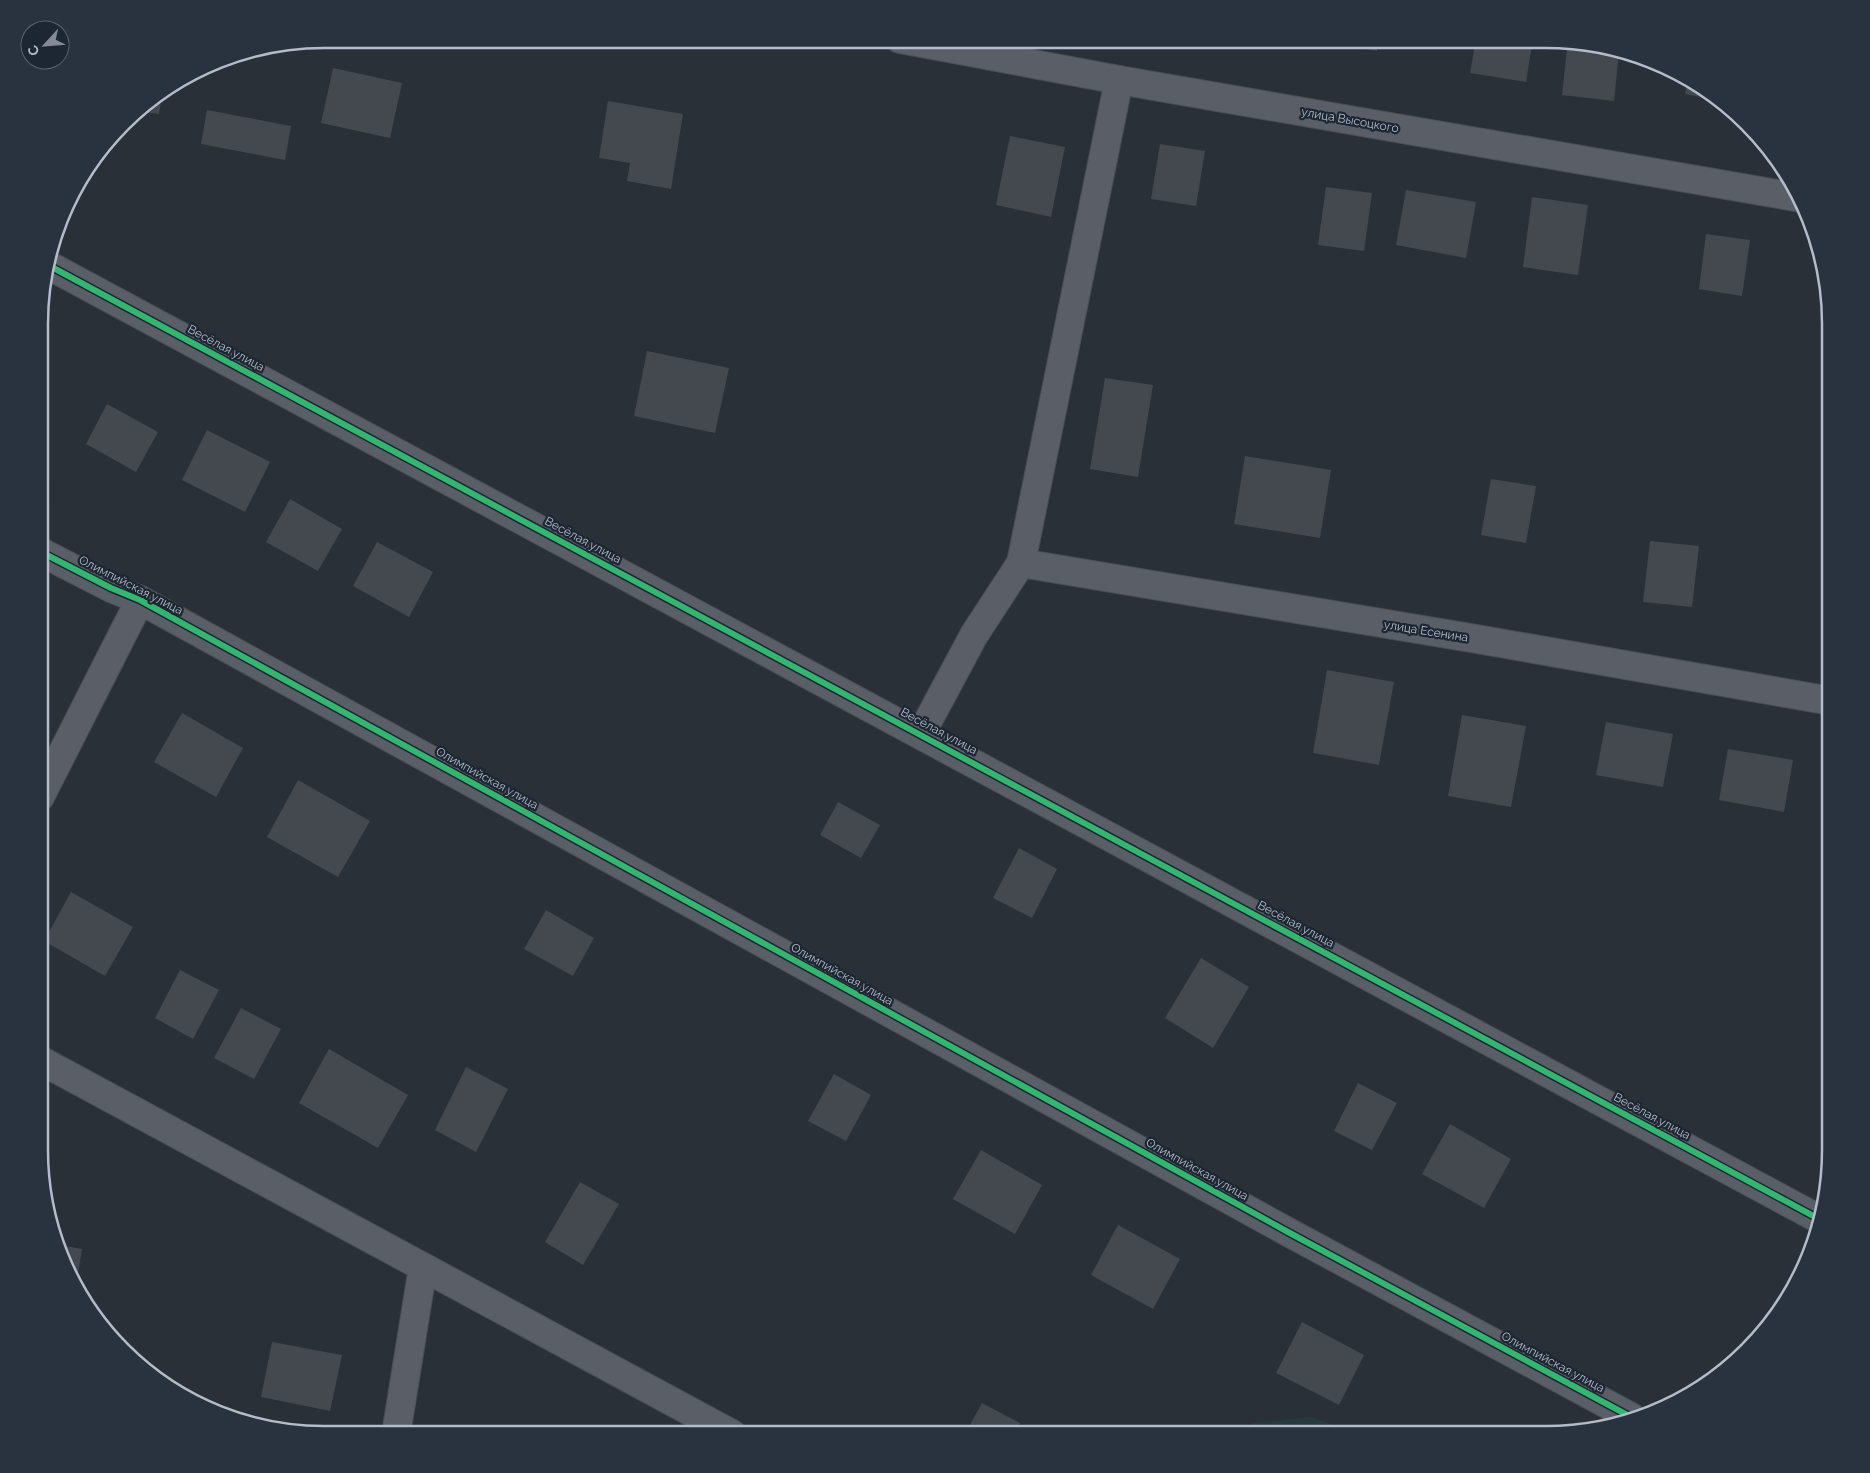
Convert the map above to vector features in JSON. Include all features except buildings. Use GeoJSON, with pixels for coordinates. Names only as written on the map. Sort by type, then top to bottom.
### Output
{"type":"FeatureCollection","features":[{"type":"Feature","properties":{"kind":"street","name":"улица Высоцкого"},"geometry":{"type":"LineString","coordinates":[[948,48],[1119,80],[1792,196]]}},
{"type":"Feature","properties":{"kind":"street"},"geometry":{"type":"LineString","coordinates":[[921,734],[974,635],[1021,563],[1119,80]]}},
{"type":"Feature","properties":{"kind":"street","name":"Весёлая улица"},"geometry":{"type":"LineString","coordinates":[[53,268],[1814,1216]]}},
{"type":"Feature","properties":{"kind":"street","name":"Олимпийская улица"},"geometry":{"type":"LineString","coordinates":[[47,555],[111,588],[140,600],[1280,1228],[1624,1414]]}},
{"type":"Feature","properties":{"kind":"street","name":"улица Есенина"},"geometry":{"type":"LineString","coordinates":[[1021,563],[1822,699]]}},
{"type":"Feature","properties":{"kind":"street"},"geometry":{"type":"LineString","coordinates":[[47,783],[140,600]]}},
{"type":"Feature","properties":{"kind":"street"},"geometry":{"type":"LineString","coordinates":[[47,1064],[717,1426]]}},
{"type":"Feature","properties":{"kind":"street"},"geometry":{"type":"LineString","coordinates":[[397,1426],[423,1267]]}},
{"type":"Feature","properties":{"kind":"green space"},"geometry":{"type":"Polygon","coordinates":[[[1311,1417],[1337,1426],[1251,1426],[1253,1423],[1311,1417]]]}},
{"type":"Feature","properties":{"kind":"cycle path"},"geometry":{"type":"LineString","coordinates":[[53,268],[1814,1216]]}},
{"type":"Feature","properties":{"kind":"cycle path"},"geometry":{"type":"LineString","coordinates":[[47,555],[111,588],[140,600],[1288,1232],[1625,1414]]}}]}
